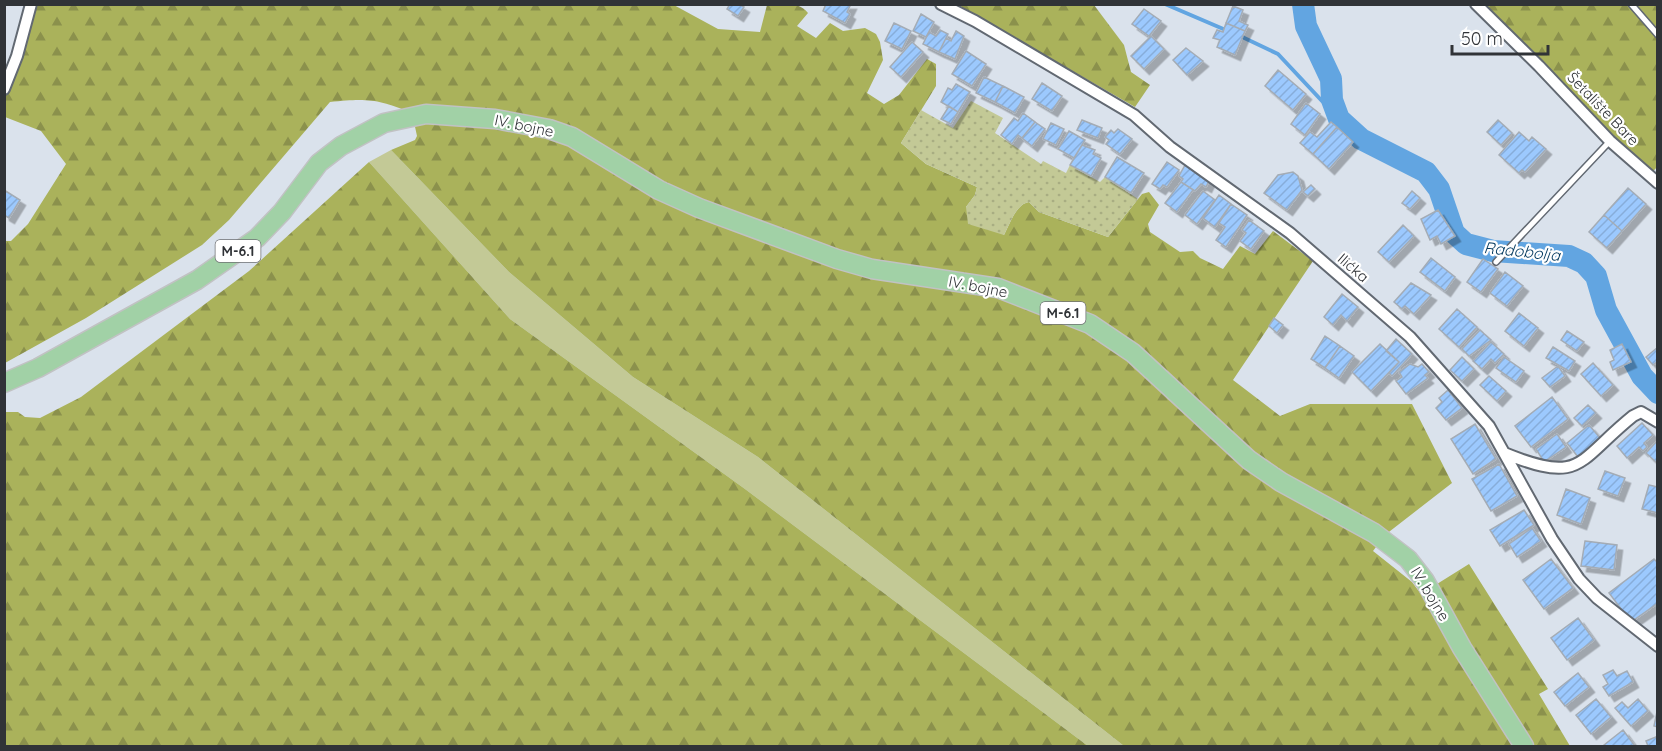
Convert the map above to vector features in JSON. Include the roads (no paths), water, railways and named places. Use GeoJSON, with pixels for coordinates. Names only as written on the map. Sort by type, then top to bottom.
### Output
{"type":"FeatureCollection","features":[{"type":"Feature","properties":{"kind":"main road","name":"IV. bojne"},"geometry":{"type":"LineString","coordinates":[[4,382],[38,368],[197,280],[257,238],[282,212],[319,163],[360,134],[405,117],[454,114],[549,129],[572,137],[682,201],[837,259],[913,276],[998,288],[1090,324],[1133,353],[1249,460],[1281,482],[1374,533],[1408,558],[1425,581],[1462,648],[1524,747]]}},
{"type":"Feature","properties":{"kind":"street"},"geometry":{"type":"LineString","coordinates":[[4,89],[17,56],[31,4]]}},
{"type":"Feature","properties":{"kind":"street","name":"Ilićka"},"geometry":{"type":"LineString","coordinates":[[941,4],[975,21],[1134,116],[1170,147],[1290,233],[1410,337],[1489,426],[1551,539],[1579,579],[1596,598],[1658,646]]}},
{"type":"Feature","properties":{"kind":"street","name":"Šetalište Bare"},"geometry":{"type":"LineString","coordinates":[[1476,4],[1610,141],[1658,183]]}},
{"type":"Feature","properties":{"kind":"street"},"geometry":{"type":"LineString","coordinates":[[1504,453],[1528,463],[1557,469],[1570,468],[1586,460],[1633,416],[1641,412],[1658,422]]}},
{"type":"Feature","properties":{"kind":"lane"},"geometry":{"type":"LineString","coordinates":[[1630,4],[1658,35]]}},
{"type":"Feature","properties":{"kind":"lane"},"geometry":{"type":"LineString","coordinates":[[1496,262],[1610,141]]}},
{"type":"Feature","properties":{"kind":"waterway","name":"Radobolja"},"geometry":{"type":"LineString","coordinates":[[1165,4],[1228,31]]}},
{"type":"Feature","properties":{"kind":"waterway","name":"Radobolja"},"geometry":{"type":"LineString","coordinates":[[1303,4],[1306,26],[1331,79],[1332,100],[1339,119],[1361,139],[1426,172],[1439,189],[1454,233],[1466,244],[1493,251],[1569,256],[1584,263],[1596,276],[1606,310],[1642,376],[1658,393]]}},
{"type":"Feature","properties":{"kind":"waterway","name":"Radobolja"},"geometry":{"type":"LineString","coordinates":[[1238,35],[1278,54],[1322,101],[1336,112]]}}]}
